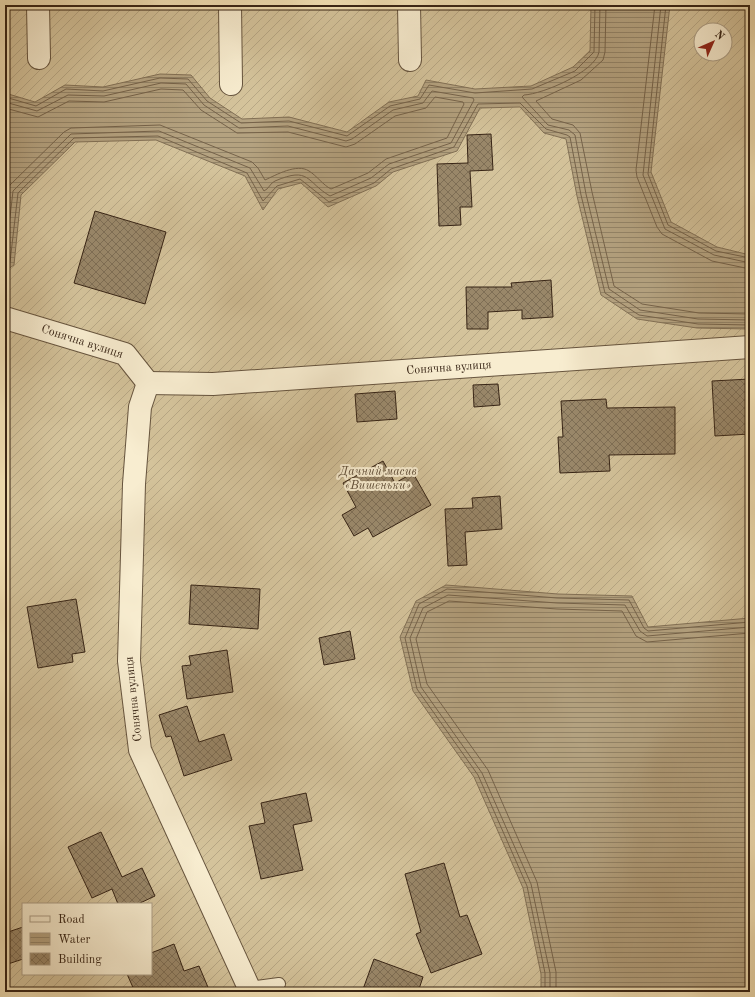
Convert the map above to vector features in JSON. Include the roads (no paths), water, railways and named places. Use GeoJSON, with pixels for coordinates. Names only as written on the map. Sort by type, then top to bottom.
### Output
{"type":"FeatureCollection","features":[{"type":"Feature","properties":{"kind":"street"},"geometry":{"type":"LineString","coordinates":[[38,5],[39,58]]}},
{"type":"Feature","properties":{"kind":"street"},"geometry":{"type":"LineString","coordinates":[[230,5],[231,84]]}},
{"type":"Feature","properties":{"kind":"street"},"geometry":{"type":"LineString","coordinates":[[410,5],[410,60]]}},
{"type":"Feature","properties":{"kind":"street","name":"Сонячна вулиця"},"geometry":{"type":"LineString","coordinates":[[5,318],[125,354],[148,383]]}},
{"type":"Feature","properties":{"kind":"street","name":"Сонячна вулиця"},"geometry":{"type":"LineString","coordinates":[[148,383],[214,384],[750,347]]}},
{"type":"Feature","properties":{"kind":"street","name":"Сонячна вулиця"},"geometry":{"type":"LineString","coordinates":[[148,383],[140,407],[134,484],[129,661],[140,750],[249,990]]}},
{"type":"Feature","properties":{"kind":"lane"},"geometry":{"type":"LineString","coordinates":[[249,990],[279,984]]}},
{"type":"Feature","properties":{"kind":"water"},"geometry":{"type":"Polygon","coordinates":[[[591,5],[670,5],[651,172],[671,222],[717,247],[750,255],[750,329],[697,328],[637,319],[601,295],[577,196],[566,139],[544,133],[520,107],[480,108],[457,151],[393,172],[376,186],[328,207],[301,183],[278,189],[263,210],[245,176],[156,140],[75,142],[21,195],[14,265],[5,271],[5,93],[35,102],[65,85],[103,87],[160,74],[191,75],[210,98],[242,119],[289,117],[347,132],[389,102],[418,96],[426,80],[475,89],[531,86],[573,67],[590,51],[591,5]]]}},
{"type":"Feature","properties":{"kind":"water"},"geometry":{"type":"Polygon","coordinates":[[[446,585],[558,594],[632,596],[648,627],[750,618],[750,992],[541,992],[541,974],[523,888],[474,777],[413,691],[400,637],[416,601],[446,585]]]}},
{"type":"Feature","properties":{"kind":"park label","name":"Дачний масив «Вишеньки»"},"geometry":{"type":"Point","coordinates":[378,479]}}]}
